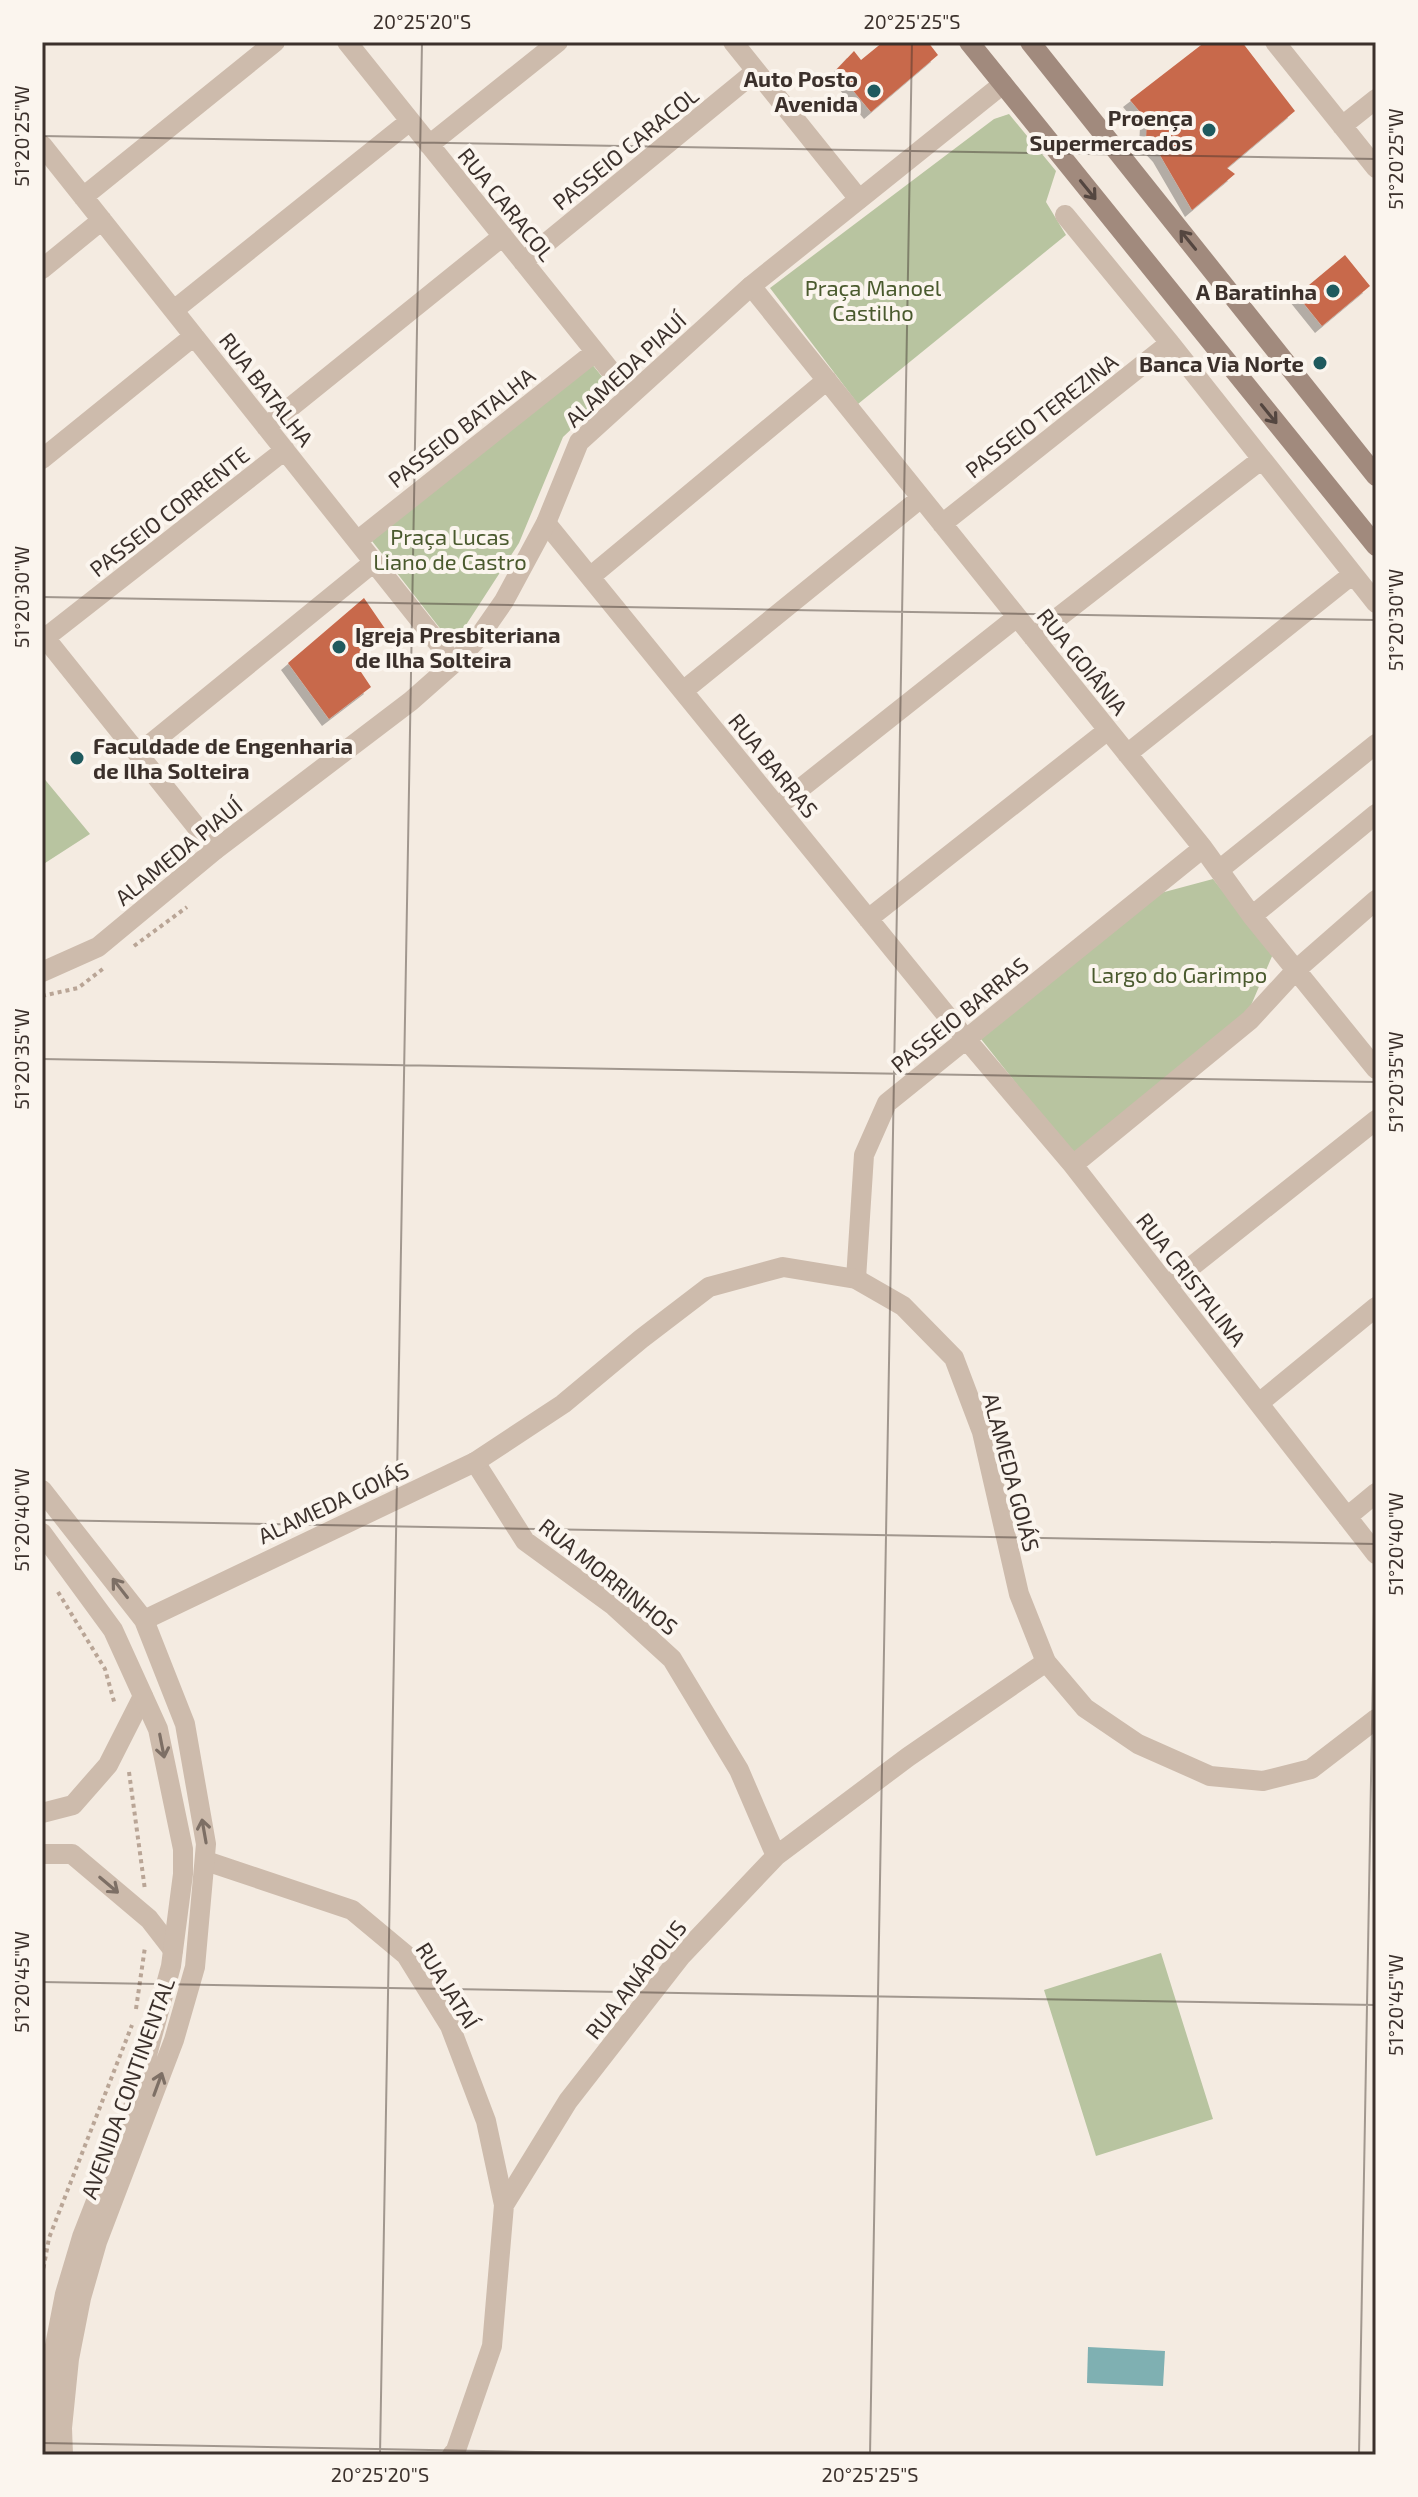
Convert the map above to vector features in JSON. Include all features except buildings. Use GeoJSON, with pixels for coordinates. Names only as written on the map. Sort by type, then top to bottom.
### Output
{"type":"FeatureCollection","features":[{"type":"Feature","properties":{"kind":"main road"},"geometry":{"type":"LineString","coordinates":[[969,42],[1376,546]]}},
{"type":"Feature","properties":{"kind":"main road"},"geometry":{"type":"LineString","coordinates":[[1030,42],[1376,476]]}},
{"type":"Feature","properties":{"kind":"street"},"geometry":{"type":"LineString","coordinates":[[83,197],[275,42]]}},
{"type":"Feature","properties":{"kind":"street","name":"RUA CARACOL"},"geometry":{"type":"LineString","coordinates":[[347,42],[630,395]]}},
{"type":"Feature","properties":{"kind":"street"},"geometry":{"type":"LineString","coordinates":[[429,145],[558,42]]}},
{"type":"Feature","properties":{"kind":"street"},"geometry":{"type":"LineString","coordinates":[[733,42],[859,199]]}},
{"type":"Feature","properties":{"kind":"street"},"geometry":{"type":"LineString","coordinates":[[1275,42],[1376,168]]}},
{"type":"Feature","properties":{"kind":"street","name":"PASSEIO CARACOL"},"geometry":{"type":"LineString","coordinates":[[523,262],[756,71]]}},
{"type":"Feature","properties":{"kind":"street","name":"ALAMEDA PIAUÍ"},"geometry":{"type":"LineString","coordinates":[[42,972],[98,947],[215,850],[411,701],[454,663],[479,637],[504,601],[546,523],[579,442],[751,286],[1003,84]]}},
{"type":"Feature","properties":{"kind":"street"},"geometry":{"type":"LineString","coordinates":[[1342,126],[1376,99]]}},
{"type":"Feature","properties":{"kind":"street"},"geometry":{"type":"LineString","coordinates":[[174,310],[410,121]]}},
{"type":"Feature","properties":{"kind":"street","name":"RUA BATALHA"},"geometry":{"type":"LineString","coordinates":[[42,145],[454,663]]}},
{"type":"Feature","properties":{"kind":"street"},"geometry":{"type":"LineString","coordinates":[[1065,215],[1376,603]]}},
{"type":"Feature","properties":{"kind":"street"},"geometry":{"type":"LineString","coordinates":[[42,269],[102,220]]}},
{"type":"Feature","properties":{"kind":"street"},"geometry":{"type":"LineString","coordinates":[[266,427],[503,236]]}},
{"type":"Feature","properties":{"kind":"street","name":"RUA GOIÂNIA"},"geometry":{"type":"LineString","coordinates":[[751,286],[1203,848],[1252,916],[1376,1069]]}},
{"type":"Feature","properties":{"kind":"street"},"geometry":{"type":"LineString","coordinates":[[42,459],[194,336]]}},
{"type":"Feature","properties":{"kind":"street","name":"PASSEIO TEREZINA"},"geometry":{"type":"LineString","coordinates":[[942,524],[1170,343]]}},
{"type":"Feature","properties":{"kind":"street","name":"PASSEIO BATALHA"},"geometry":{"type":"LineString","coordinates":[[357,541],[595,352]]}},
{"type":"Feature","properties":{"kind":"street"},"geometry":{"type":"LineString","coordinates":[[590,577],[827,380]]}},
{"type":"Feature","properties":{"kind":"street","name":"PASSEIO CORRENTE"},"geometry":{"type":"LineString","coordinates":[[44,636],[285,450]]}},
{"type":"Feature","properties":{"kind":"street"},"geometry":{"type":"LineString","coordinates":[[1033,637],[1262,459]]}},
{"type":"Feature","properties":{"kind":"street"},"geometry":{"type":"LineString","coordinates":[[683,691],[921,498]]}},
{"type":"Feature","properties":{"kind":"street","name":"RUA BARRAS"},"geometry":{"type":"LineString","coordinates":[[546,523],[966,1039]]}},
{"type":"Feature","properties":{"kind":"street"},"geometry":{"type":"LineString","coordinates":[[138,754],[374,562]]}},
{"type":"Feature","properties":{"kind":"street"},"geometry":{"type":"LineString","coordinates":[[1127,754],[1353,574]]}},
{"type":"Feature","properties":{"kind":"street"},"geometry":{"type":"LineString","coordinates":[[777,807],[1017,617]]}},
{"type":"Feature","properties":{"kind":"street"},"geometry":{"type":"LineString","coordinates":[[44,636],[215,850]]}},
{"type":"Feature","properties":{"kind":"street"},"geometry":{"type":"LineString","coordinates":[[868,919],[1108,730]]}},
{"type":"Feature","properties":{"kind":"street"},"geometry":{"type":"LineString","coordinates":[[1219,870],[1376,744]]}},
{"type":"Feature","properties":{"kind":"street"},"geometry":{"type":"LineString","coordinates":[[1252,916],[1376,814]]}},
{"type":"Feature","properties":{"kind":"street","name":"PASSEIO BARRAS"},"geometry":{"type":"LineString","coordinates":[[856,1279],[864,1155],[887,1103],[1203,848]]}},
{"type":"Feature","properties":{"kind":"street"},"geometry":{"type":"LineString","coordinates":[[1073,1165],[1250,1020],[1296,970],[1376,900]]}},
{"type":"Feature","properties":{"kind":"street","name":"RUA CRISTALINA"},"geometry":{"type":"LineString","coordinates":[[966,1039],[1073,1165],[1376,1554]]}},
{"type":"Feature","properties":{"kind":"street"},"geometry":{"type":"LineString","coordinates":[[1167,1286],[1376,1120]]}},
{"type":"Feature","properties":{"kind":"street","name":"ALAMEDA GOIÁS"},"geometry":{"type":"LineString","coordinates":[[144,1620],[475,1462],[563,1404],[709,1287],[783,1267],[856,1279],[903,1306],[954,1358],[982,1432],[1019,1594],[1046,1662],[1085,1708],[1138,1744],[1210,1776],[1263,1781],[1311,1769],[1376,1719]]}},
{"type":"Feature","properties":{"kind":"street"},"geometry":{"type":"LineString","coordinates":[[1259,1403],[1376,1307]]}},
{"type":"Feature","properties":{"kind":"street","name":"RUA MORRINHOS"},"geometry":{"type":"LineString","coordinates":[[475,1462],[525,1541],[614,1606],[672,1659],[739,1770],[776,1856]]}},
{"type":"Feature","properties":{"kind":"street","name":"AVENIDA CONTINENTAL"},"geometry":{"type":"LineString","coordinates":[[42,1490],[144,1620],[185,1724],[206,1844],[195,1967],[174,2040],[97,2242],[81,2298],[69,2359],[62,2428],[63,2455]]}},
{"type":"Feature","properties":{"kind":"street"},"geometry":{"type":"LineString","coordinates":[[1347,1517],[1376,1493]]}},
{"type":"Feature","properties":{"kind":"street","name":"AVENIDA CONTINENTAL"},"geometry":{"type":"LineString","coordinates":[[42,1533],[113,1630],[158,1729],[183,1849],[183,1874],[173,1950],[133,2107],[82,2237],[65,2294],[53,2356],[46,2427],[47,2455]]}},
{"type":"Feature","properties":{"kind":"street","name":"RUA ANÁPOLIS"},"geometry":{"type":"LineString","coordinates":[[452,2455],[492,2346],[504,2205],[568,2101],[681,1956],[776,1856],[908,1757],[1046,1662]]}},
{"type":"Feature","properties":{"kind":"street"},"geometry":{"type":"LineString","coordinates":[[42,1813],[73,1805],[108,1765],[143,1696]]}},
{"type":"Feature","properties":{"kind":"street"},"geometry":{"type":"LineString","coordinates":[[42,1854],[72,1854],[149,1919],[173,1950]]}},
{"type":"Feature","properties":{"kind":"street","name":"RUA JATAÍ"},"geometry":{"type":"LineString","coordinates":[[206,1861],[352,1910],[406,1955],[450,2026],[486,2121],[504,2205]]}},
{"type":"Feature","properties":{"kind":"path"},"geometry":{"type":"LineString","coordinates":[[42,2276],[49,2238],[135,2017],[149,1919],[124,1734],[105,1669],[58,1592]]}},
{"type":"Feature","properties":{"kind":"green space","name":"Praça Manoel Castilho"},"geometry":{"type":"Polygon","coordinates":[[[1009,114],[1056,171],[1046,202],[1066,235],[858,404],[770,288],[994,119],[1009,114]]]}},
{"type":"Feature","properties":{"kind":"green space","name":"Praça Lucas Liano de Castro"},"geometry":{"type":"Polygon","coordinates":[[[591,363],[613,390],[563,437],[519,543],[453,645],[372,541],[591,363]]]}},
{"type":"Feature","properties":{"kind":"green space"},"geometry":{"type":"Polygon","coordinates":[[[42,776],[90,834],[42,865],[42,776]]]}},
{"type":"Feature","properties":{"kind":"green space","name":"Largo do Garimpo"},"geometry":{"type":"Polygon","coordinates":[[[1213,879],[1273,954],[1246,1017],[1073,1155],[981,1039],[1157,894],[1213,879]]]}},
{"type":"Feature","properties":{"kind":"green space"},"geometry":{"type":"Polygon","coordinates":[[[1161,1953],[1213,2119],[1096,2156],[1044,1990],[1161,1953]]]}},
{"type":"Feature","properties":{"kind":"water"},"geometry":{"type":"Polygon","coordinates":[[[1088,2347],[1165,2351],[1163,2386],[1087,2383],[1088,2347]]]}},
{"type":"Feature","properties":{"kind":"place","name":"Auto Posto Avenida"},"geometry":{"type":"Point","coordinates":[874,91]}},
{"type":"Feature","properties":{"kind":"place","name":"Proença Supermercados"},"geometry":{"type":"Point","coordinates":[1209,130]}},
{"type":"Feature","properties":{"kind":"place","name":"A Baratinha"},"geometry":{"type":"Point","coordinates":[1333,291]}},
{"type":"Feature","properties":{"kind":"place","name":"Banca Via Norte"},"geometry":{"type":"Point","coordinates":[1320,363]}},
{"type":"Feature","properties":{"kind":"place","name":"Igreja Presbiteriana de Ilha Solteira"},"geometry":{"type":"Point","coordinates":[339,647]}},
{"type":"Feature","properties":{"kind":"place","name":"Faculdade de Engenharia de Ilha Solteira"},"geometry":{"type":"Point","coordinates":[77,758]}}]}
